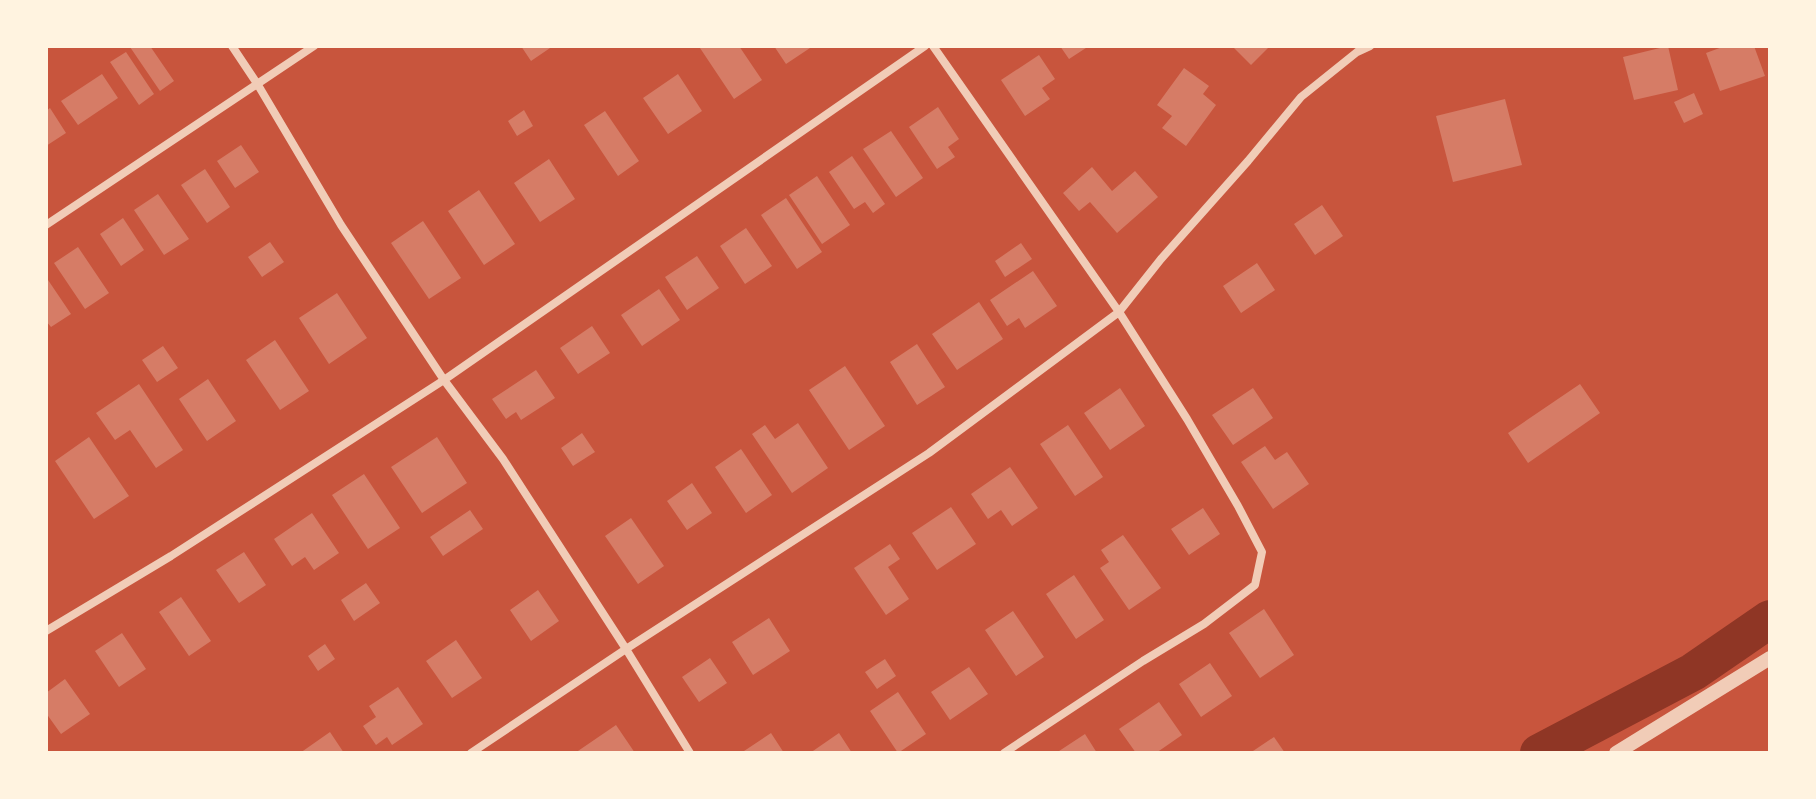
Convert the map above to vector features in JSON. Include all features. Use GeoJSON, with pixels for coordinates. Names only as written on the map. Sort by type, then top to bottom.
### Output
{"type":"FeatureCollection","features":[{"type":"Feature","properties":{"kind":"street"},"geometry":{"type":"LineString","coordinates":[[232,46],[341,225],[444,380],[503,459],[690,753]]}},
{"type":"Feature","properties":{"kind":"street"},"geometry":{"type":"LineString","coordinates":[[46,225],[314,46]]}},
{"type":"Feature","properties":{"kind":"street"},"geometry":{"type":"LineString","coordinates":[[46,631],[171,556],[444,380],[925,46]]}},
{"type":"Feature","properties":{"kind":"street"},"geometry":{"type":"LineString","coordinates":[[933,46],[1119,312],[1187,419],[1262,552],[1255,585],[1204,624],[1004,753]]}},
{"type":"Feature","properties":{"kind":"street"},"geometry":{"type":"LineString","coordinates":[[471,753],[929,453],[1119,312],[1301,97],[1357,52],[1370,46]]}},
{"type":"Feature","properties":{"kind":"street"},"geometry":{"type":"LineString","coordinates":[[1616,753],[1770,658]]}},
{"type":"Feature","properties":{"kind":"building"},"geometry":{"type":"Polygon","coordinates":[[[132,46],[150,46],[174,81],[160,91],[132,46]]]}},
{"type":"Feature","properties":{"kind":"building"},"geometry":{"type":"Polygon","coordinates":[[[521,46],[553,46],[531,61],[521,46]]]}},
{"type":"Feature","properties":{"kind":"building"},"geometry":{"type":"Polygon","coordinates":[[[739,46],[762,80],[734,99],[700,48],[739,46]]]}},
{"type":"Feature","properties":{"kind":"building"},"geometry":{"type":"Polygon","coordinates":[[[774,46],[813,46],[786,64],[774,46]]]}},
{"type":"Feature","properties":{"kind":"building"},"geometry":{"type":"Polygon","coordinates":[[[1060,46],[1089,46],[1069,59],[1060,46]]]}},
{"type":"Feature","properties":{"kind":"building"},"geometry":{"type":"Polygon","coordinates":[[[1232,46],[1270,46],[1251,65],[1232,46]]]}},
{"type":"Feature","properties":{"kind":"building"},"geometry":{"type":"Polygon","coordinates":[[[1668,46],[1678,90],[1634,100],[1623,57],[1668,46]]]}},
{"type":"Feature","properties":{"kind":"building"},"geometry":{"type":"Polygon","coordinates":[[[1725,46],[1754,46],[1765,76],[1720,91],[1706,53],[1725,46]]]}},
{"type":"Feature","properties":{"kind":"building"},"geometry":{"type":"Polygon","coordinates":[[[126,52],[154,94],[139,105],[110,62],[126,52]]]}},
{"type":"Feature","properties":{"kind":"building"},"geometry":{"type":"Polygon","coordinates":[[[1039,55],[1055,79],[1042,88],[1050,99],[1025,116],[1001,80],[1039,55]]]}},
{"type":"Feature","properties":{"kind":"building"},"geometry":{"type":"Polygon","coordinates":[[[1184,68],[1209,86],[1203,94],[1216,105],[1186,146],[1162,128],[1172,116],[1157,105],[1184,68]]]}},
{"type":"Feature","properties":{"kind":"building"},"geometry":{"type":"Polygon","coordinates":[[[102,74],[118,98],[78,125],[61,101],[102,74]]]}},
{"type":"Feature","properties":{"kind":"building"},"geometry":{"type":"Polygon","coordinates":[[[678,74],[702,111],[668,134],[643,98],[678,74]]]}},
{"type":"Feature","properties":{"kind":"building"},"geometry":{"type":"Polygon","coordinates":[[[1694,93],[1703,114],[1684,123],[1674,102],[1694,93]]]}},
{"type":"Feature","properties":{"kind":"building"},"geometry":{"type":"Polygon","coordinates":[[[1505,99],[1522,165],[1453,182],[1436,116],[1505,99]]]}},
{"type":"Feature","properties":{"kind":"building"},"geometry":{"type":"Polygon","coordinates":[[[938,107],[959,139],[948,147],[955,157],[937,169],[909,127],[938,107]]]}},
{"type":"Feature","properties":{"kind":"building"},"geometry":{"type":"Polygon","coordinates":[[[50,108],[66,133],[46,146],[46,111],[50,108]]]}},
{"type":"Feature","properties":{"kind":"building"},"geometry":{"type":"Polygon","coordinates":[[[524,110],[533,126],[517,136],[508,121],[524,110]]]}},
{"type":"Feature","properties":{"kind":"building"},"geometry":{"type":"Polygon","coordinates":[[[605,111],[639,161],[618,176],[584,125],[605,111]]]}},
{"type":"Feature","properties":{"kind":"building"},"geometry":{"type":"Polygon","coordinates":[[[891,131],[923,178],[896,197],[863,149],[891,131]]]}},
{"type":"Feature","properties":{"kind":"building"},"geometry":{"type":"Polygon","coordinates":[[[241,145],[259,172],[235,188],[217,161],[241,145]]]}},
{"type":"Feature","properties":{"kind":"building"},"geometry":{"type":"Polygon","coordinates":[[[852,156],[885,204],[873,213],[865,202],[854,209],[829,172],[852,156]]]}},
{"type":"Feature","properties":{"kind":"building"},"geometry":{"type":"Polygon","coordinates":[[[549,159],[575,199],[540,222],[514,183],[549,159]]]}},
{"type":"Feature","properties":{"kind":"building"},"geometry":{"type":"Polygon","coordinates":[[[1092,167],[1112,191],[1135,171],[1158,197],[1117,233],[1090,202],[1079,211],[1063,193],[1092,167]]]}},
{"type":"Feature","properties":{"kind":"building"},"geometry":{"type":"Polygon","coordinates":[[[205,169],[230,207],[207,223],[181,185],[205,169]]]}},
{"type":"Feature","properties":{"kind":"building"},"geometry":{"type":"Polygon","coordinates":[[[817,176],[850,225],[822,244],[789,195],[817,176]]]}},
{"type":"Feature","properties":{"kind":"building"},"geometry":{"type":"Polygon","coordinates":[[[479,190],[515,244],[484,265],[448,211],[479,190]]]}},
{"type":"Feature","properties":{"kind":"building"},"geometry":{"type":"Polygon","coordinates":[[[158,194],[189,239],[164,255],[134,210],[158,194]]]}},
{"type":"Feature","properties":{"kind":"building"},"geometry":{"type":"Polygon","coordinates":[[[786,198],[822,252],[797,269],[761,215],[786,198]]]}},
{"type":"Feature","properties":{"kind":"building"},"geometry":{"type":"Polygon","coordinates":[[[1322,205],[1343,236],[1315,255],[1294,224],[1322,205]]]}},
{"type":"Feature","properties":{"kind":"building"},"geometry":{"type":"Polygon","coordinates":[[[123,218],[144,250],[121,266],[100,234],[123,218]]]}},
{"type":"Feature","properties":{"kind":"building"},"geometry":{"type":"Polygon","coordinates":[[[423,221],[461,278],[429,299],[391,243],[423,221]]]}},
{"type":"Feature","properties":{"kind":"building"},"geometry":{"type":"Polygon","coordinates":[[[746,228],[772,266],[745,284],[720,246],[746,228]]]}},
{"type":"Feature","properties":{"kind":"building"},"geometry":{"type":"Polygon","coordinates":[[[270,242],[284,262],[262,277],[248,257],[270,242]]]}},
{"type":"Feature","properties":{"kind":"building"},"geometry":{"type":"Polygon","coordinates":[[[1021,243],[1032,259],[1005,277],[995,261],[1021,243]]]}},
{"type":"Feature","properties":{"kind":"building"},"geometry":{"type":"Polygon","coordinates":[[[78,247],[109,293],[85,309],[54,263],[78,247]]]}},
{"type":"Feature","properties":{"kind":"building"},"geometry":{"type":"Polygon","coordinates":[[[697,256],[719,288],[687,310],[665,277],[697,256]]]}},
{"type":"Feature","properties":{"kind":"building"},"geometry":{"type":"Polygon","coordinates":[[[1257,263],[1275,290],[1241,313],[1223,286],[1257,263]]]}},
{"type":"Feature","properties":{"kind":"building"},"geometry":{"type":"Polygon","coordinates":[[[1033,271],[1057,306],[1025,328],[1019,318],[1007,326],[990,300],[1033,271]]]}},
{"type":"Feature","properties":{"kind":"building"},"geometry":{"type":"Polygon","coordinates":[[[46,277],[71,314],[51,327],[46,321],[46,277]]]}},
{"type":"Feature","properties":{"kind":"building"},"geometry":{"type":"Polygon","coordinates":[[[659,289],[680,320],[642,346],[621,315],[659,289]]]}},
{"type":"Feature","properties":{"kind":"building"},"geometry":{"type":"Polygon","coordinates":[[[337,293],[367,338],[329,364],[299,318],[337,293]]]}},
{"type":"Feature","properties":{"kind":"building"},"geometry":{"type":"Polygon","coordinates":[[[979,302],[1003,339],[957,370],[932,334],[979,302]]]}},
{"type":"Feature","properties":{"kind":"building"},"geometry":{"type":"Polygon","coordinates":[[[592,326],[610,353],[578,374],[560,348],[592,326]]]}},
{"type":"Feature","properties":{"kind":"building"},"geometry":{"type":"Polygon","coordinates":[[[275,340],[309,391],[280,410],[246,360],[275,340]]]}},
{"type":"Feature","properties":{"kind":"building"},"geometry":{"type":"Polygon","coordinates":[[[917,344],[945,387],[917,405],[890,362],[917,344]]]}},
{"type":"Feature","properties":{"kind":"building"},"geometry":{"type":"Polygon","coordinates":[[[163,346],[178,368],[157,382],[142,360],[163,346]]]}},
{"type":"Feature","properties":{"kind":"building"},"geometry":{"type":"Polygon","coordinates":[[[845,366],[885,426],[849,450],[809,390],[845,366]]]}},
{"type":"Feature","properties":{"kind":"building"},"geometry":{"type":"Polygon","coordinates":[[[536,370],[555,398],[521,420],[516,412],[506,419],[492,399],[536,370]]]}},
{"type":"Feature","properties":{"kind":"building"},"geometry":{"type":"Polygon","coordinates":[[[208,379],[236,421],[207,441],[179,399],[208,379]]]}},
{"type":"Feature","properties":{"kind":"building"},"geometry":{"type":"Polygon","coordinates":[[[139,384],[183,450],[156,468],[130,430],[115,440],[96,413],[139,384]]]}},
{"type":"Feature","properties":{"kind":"building"},"geometry":{"type":"Polygon","coordinates":[[[1580,384],[1600,413],[1528,463],[1508,433],[1580,384]]]}},
{"type":"Feature","properties":{"kind":"building"},"geometry":{"type":"Polygon","coordinates":[[[1120,388],[1145,426],[1110,450],[1084,413],[1120,388]]]}},
{"type":"Feature","properties":{"kind":"building"},"geometry":{"type":"Polygon","coordinates":[[[1253,388],[1273,418],[1233,445],[1212,415],[1253,388]]]}},
{"type":"Feature","properties":{"kind":"building"},"geometry":{"type":"Polygon","coordinates":[[[798,423],[828,468],[792,493],[752,434],[765,425],[775,439],[798,423]]]}},
{"type":"Feature","properties":{"kind":"building"},"geometry":{"type":"Polygon","coordinates":[[[1068,425],[1103,477],[1075,496],[1040,444],[1068,425]]]}},
{"type":"Feature","properties":{"kind":"building"},"geometry":{"type":"Polygon","coordinates":[[[582,433],[595,452],[573,466],[561,448],[582,433]]]}},
{"type":"Feature","properties":{"kind":"building"},"geometry":{"type":"Polygon","coordinates":[[[89,437],[129,496],[94,519],[55,461],[89,437]]]}},
{"type":"Feature","properties":{"kind":"building"},"geometry":{"type":"Polygon","coordinates":[[[437,437],[467,483],[422,513],[391,467],[437,437]]]}},
{"type":"Feature","properties":{"kind":"building"},"geometry":{"type":"Polygon","coordinates":[[[1265,446],[1275,460],[1287,452],[1309,484],[1273,509],[1241,462],[1265,446]]]}},
{"type":"Feature","properties":{"kind":"building"},"geometry":{"type":"Polygon","coordinates":[[[741,449],[772,495],[746,513],[715,467],[741,449]]]}},
{"type":"Feature","properties":{"kind":"building"},"geometry":{"type":"Polygon","coordinates":[[[1010,467],[1038,508],[1012,526],[1001,510],[988,519],[971,494],[1010,467]]]}},
{"type":"Feature","properties":{"kind":"building"},"geometry":{"type":"Polygon","coordinates":[[[364,474],[400,528],[368,549],[332,495],[364,474]]]}},
{"type":"Feature","properties":{"kind":"building"},"geometry":{"type":"Polygon","coordinates":[[[692,483],[712,513],[687,530],[667,501],[692,483]]]}},
{"type":"Feature","properties":{"kind":"building"},"geometry":{"type":"Polygon","coordinates":[[[951,507],[976,544],[937,570],[912,533],[951,507]]]}},
{"type":"Feature","properties":{"kind":"building"},"geometry":{"type":"Polygon","coordinates":[[[1203,508],[1220,534],[1189,555],[1171,529],[1203,508]]]}},
{"type":"Feature","properties":{"kind":"building"},"geometry":{"type":"Polygon","coordinates":[[[470,510],[483,529],[443,556],[430,537],[470,510]]]}},
{"type":"Feature","properties":{"kind":"building"},"geometry":{"type":"Polygon","coordinates":[[[312,513],[339,553],[314,570],[305,557],[292,566],[274,539],[312,513]]]}},
{"type":"Feature","properties":{"kind":"building"},"geometry":{"type":"Polygon","coordinates":[[[631,518],[664,566],[638,584],[605,536],[631,518]]]}},
{"type":"Feature","properties":{"kind":"building"},"geometry":{"type":"Polygon","coordinates":[[[1123,535],[1161,588],[1129,610],[1100,568],[1109,562],[1101,550],[1123,535]]]}},
{"type":"Feature","properties":{"kind":"building"},"geometry":{"type":"Polygon","coordinates":[[[890,544],[900,559],[888,567],[909,599],[886,615],[854,568],[890,544]]]}},
{"type":"Feature","properties":{"kind":"building"},"geometry":{"type":"Polygon","coordinates":[[[244,552],[266,585],[239,603],[216,570],[244,552]]]}},
{"type":"Feature","properties":{"kind":"building"},"geometry":{"type":"Polygon","coordinates":[[[1074,575],[1104,620],[1076,639],[1046,594],[1074,575]]]}},
{"type":"Feature","properties":{"kind":"building"},"geometry":{"type":"Polygon","coordinates":[[[366,583],[380,603],[354,621],[341,600],[366,583]]]}},
{"type":"Feature","properties":{"kind":"building"},"geometry":{"type":"Polygon","coordinates":[[[538,590],[559,621],[531,641],[510,610],[538,590]]]}},
{"type":"Feature","properties":{"kind":"building"},"geometry":{"type":"Polygon","coordinates":[[[181,597],[211,641],[189,656],[159,612],[181,597]]]}},
{"type":"Feature","properties":{"kind":"building"},"geometry":{"type":"Polygon","coordinates":[[[1264,609],[1294,655],[1260,678],[1229,633],[1264,609]]]}},
{"type":"Feature","properties":{"kind":"building"},"geometry":{"type":"Polygon","coordinates":[[[1013,611],[1044,657],[1016,676],[985,630],[1013,611]]]}},
{"type":"Feature","properties":{"kind":"building"},"geometry":{"type":"Polygon","coordinates":[[[769,618],[790,651],[753,675],[732,642],[769,618]]]}},
{"type":"Feature","properties":{"kind":"building"},"geometry":{"type":"Polygon","coordinates":[[[122,633],[146,669],[119,687],[95,651],[122,633]]]}},
{"type":"Feature","properties":{"kind":"building"},"geometry":{"type":"Polygon","coordinates":[[[456,640],[482,678],[452,698],[426,661],[456,640]]]}},
{"type":"Feature","properties":{"kind":"building"},"geometry":{"type":"Polygon","coordinates":[[[325,644],[335,659],[318,671],[308,656],[325,644]]]}},
{"type":"Feature","properties":{"kind":"building"},"geometry":{"type":"Polygon","coordinates":[[[710,658],[727,683],[699,702],[682,677],[710,658]]]}},
{"type":"Feature","properties":{"kind":"building"},"geometry":{"type":"Polygon","coordinates":[[[885,659],[896,676],[877,689],[865,672],[885,659]]]}},
{"type":"Feature","properties":{"kind":"building"},"geometry":{"type":"Polygon","coordinates":[[[1210,663],[1232,696],[1201,717],[1179,684],[1210,663]]]}},
{"type":"Feature","properties":{"kind":"building"},"geometry":{"type":"Polygon","coordinates":[[[969,667],[988,694],[950,720],[931,692],[969,667]]]}},
{"type":"Feature","properties":{"kind":"building"},"geometry":{"type":"Polygon","coordinates":[[[65,679],[90,714],[61,734],[46,713],[46,693],[65,679]]]}},
{"type":"Feature","properties":{"kind":"building"},"geometry":{"type":"Polygon","coordinates":[[[398,687],[423,724],[392,745],[387,737],[376,745],[363,726],[376,717],[369,706],[398,687]]]}},
{"type":"Feature","properties":{"kind":"building"},"geometry":{"type":"Polygon","coordinates":[[[898,692],[926,734],[898,753],[870,711],[898,692]]]}},
{"type":"Feature","properties":{"kind":"building"},"geometry":{"type":"Polygon","coordinates":[[[1159,702],[1182,735],[1156,753],[1136,753],[1119,729],[1159,702]]]}},
{"type":"Feature","properties":{"kind":"building"},"geometry":{"type":"Polygon","coordinates":[[[616,725],[635,753],[575,753],[616,725]]]}},
{"type":"Feature","properties":{"kind":"building"},"geometry":{"type":"Polygon","coordinates":[[[330,732],[344,753],[300,753],[330,732]]]}},
{"type":"Feature","properties":{"kind":"building"},"geometry":{"type":"Polygon","coordinates":[[[771,733],[784,753],[741,753],[771,733]]]}},
{"type":"Feature","properties":{"kind":"building"},"geometry":{"type":"Polygon","coordinates":[[[839,733],[852,753],[810,753],[839,733]]]}},
{"type":"Feature","properties":{"kind":"building"},"geometry":{"type":"Polygon","coordinates":[[[1085,734],[1097,753],[1056,753],[1085,734]]]}},
{"type":"Feature","properties":{"kind":"building"},"geometry":{"type":"Polygon","coordinates":[[[1274,737],[1285,753],[1250,753],[1274,737]]]}},
{"type":"Feature","properties":{"kind":"waterway"},"geometry":{"type":"LineString","coordinates":[[1539,753],[1693,672],[1770,619]]}}]}
